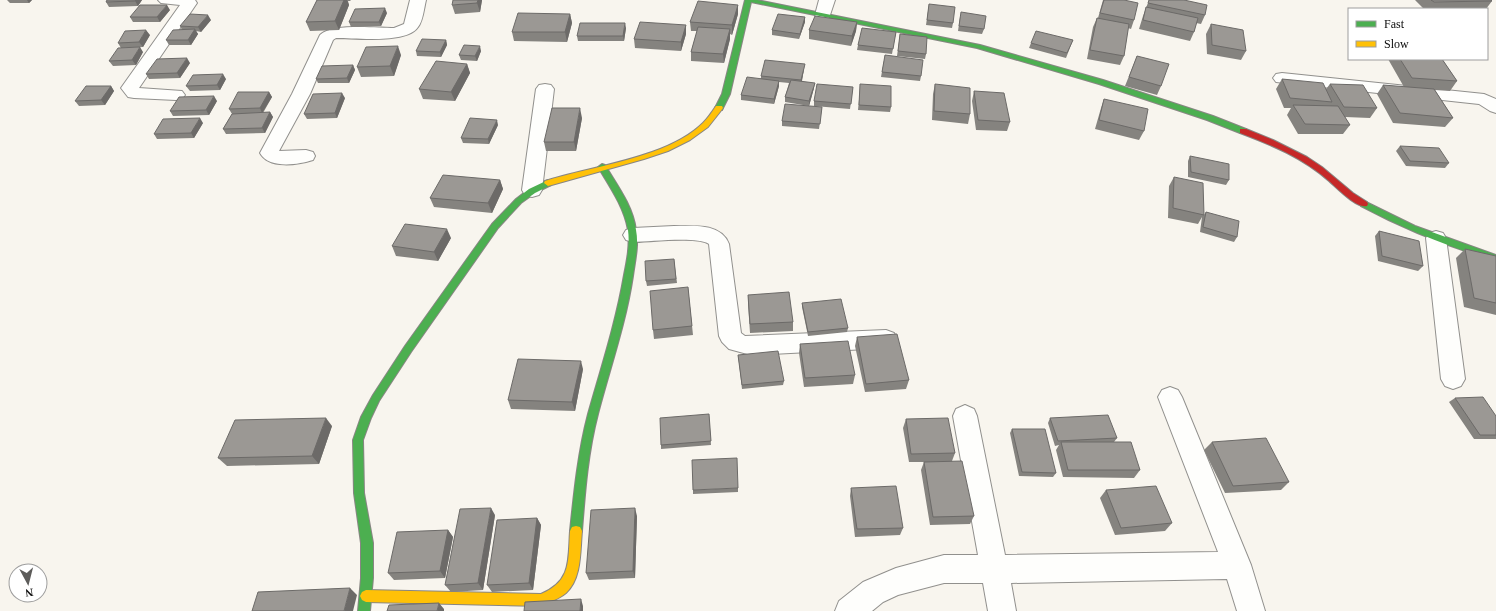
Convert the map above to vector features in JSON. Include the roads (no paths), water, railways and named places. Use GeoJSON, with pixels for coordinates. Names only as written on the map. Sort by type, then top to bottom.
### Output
{"type":"FeatureCollection","features":[{"type":"Feature","properties":{"kind":"street"},"geometry":{"type":"LineString","coordinates":[[166,0],[182,0],[188,1],[189,3],[130,88],[134,93],[140,94],[176,95]]}},
{"type":"Feature","properties":{"kind":"street"},"geometry":{"type":"LineString","coordinates":[[306,156],[279,157],[269,153],[301,94],[326,38],[335,33],[395,33],[402,31],[412,25],[418,0]]}},
{"type":"Feature","properties":{"kind":"street"},"geometry":{"type":"LineString","coordinates":[[364,611],[366,596],[367,543],[359,493],[358,440],[366,417],[408,349],[495,226],[510,208],[532,190],[552,182],[602,167],[662,151],[693,136],[707,124],[717,111],[726,94],[748,0],[978,46],[1101,82],[1210,118],[1272,142],[1313,164],[1356,199],[1390,219],[1436,238],[1496,258]]}},
{"type":"Feature","properties":{"kind":"street"},"geometry":{"type":"LineString","coordinates":[[823,15],[826,0]]}},
{"type":"Feature","properties":{"kind":"street"},"geometry":{"type":"LineString","coordinates":[[1282,78],[1484,99],[1496,108]]}},
{"type":"Feature","properties":{"kind":"street"},"geometry":{"type":"LineString","coordinates":[[532,190],[545,89]]}},
{"type":"Feature","properties":{"kind":"street"},"geometry":{"type":"LineString","coordinates":[[366,596],[541,600],[558,595],[565,588],[570,578],[572,566],[580,481],[587,443],[625,302],[631,258],[633,235],[628,213],[602,167]]}},
{"type":"Feature","properties":{"kind":"street"},"geometry":{"type":"LineString","coordinates":[[633,235],[698,234],[712,236],[717,240],[719,244],[730,336],[733,340],[740,344],[751,346],[895,338]]}},
{"type":"Feature","properties":{"kind":"street"},"geometry":{"type":"LineString","coordinates":[[1436,238],[1453,379]]}},
{"type":"Feature","properties":{"kind":"street"},"geometry":{"type":"LineString","coordinates":[[1170,397],[1237,565],[1251,611]]}},
{"type":"Feature","properties":{"kind":"street"},"geometry":{"type":"LineString","coordinates":[[965,416],[1002,611]]}},
{"type":"Feature","properties":{"kind":"street"},"geometry":{"type":"LineString","coordinates":[[849,611],[873,592],[896,582],[944,568],[1074,569],[1237,565]]}}]}
